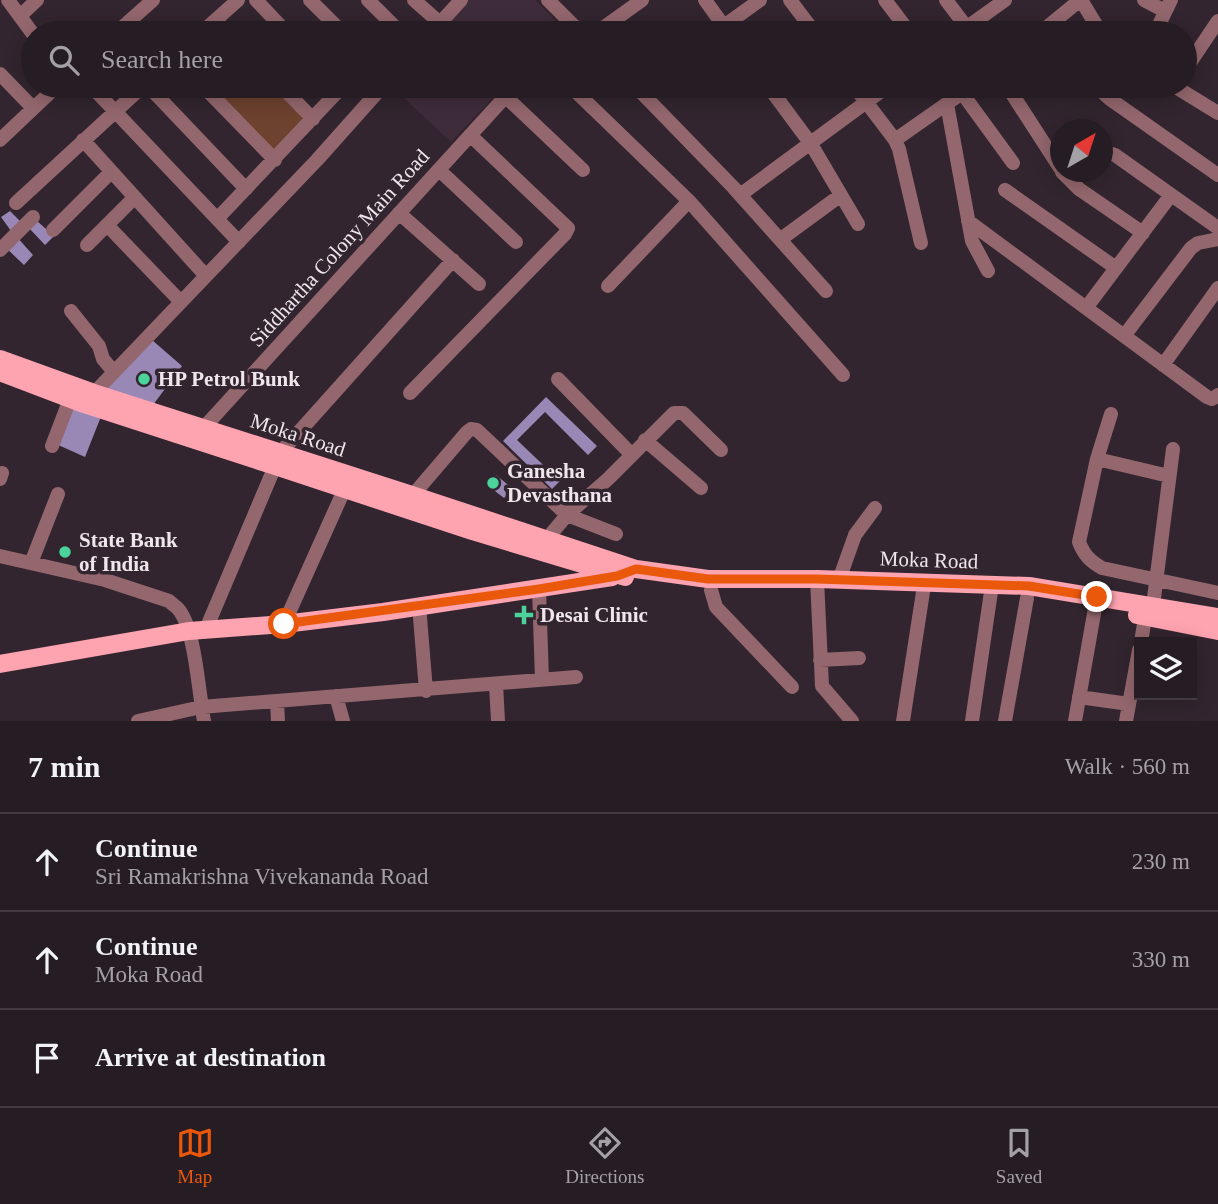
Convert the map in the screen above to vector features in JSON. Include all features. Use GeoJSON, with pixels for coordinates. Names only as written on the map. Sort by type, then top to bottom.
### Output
{"type":"FeatureCollection","features":[{"type":"Feature","properties":{"kind":"main road","name":"Moka Road"},"geometry":{"type":"LineString","coordinates":[[0,359],[198,434]]}},
{"type":"Feature","properties":{"kind":"main road","name":"Moka Road"},"geometry":{"type":"LineString","coordinates":[[0,372],[71,399],[413,495],[546,540],[581,558]]}},
{"type":"Feature","properties":{"kind":"main road","name":"Moka Road"},"geometry":{"type":"LineString","coordinates":[[278,459],[345,488],[581,558],[636,569],[708,579],[923,593],[1029,586],[1149,609],[1218,617]]}},
{"type":"Feature","properties":{"kind":"main road"},"geometry":{"type":"LineString","coordinates":[[581,558],[617,576]]}},
{"type":"Feature","properties":{"kind":"main road"},"geometry":{"type":"LineString","coordinates":[[0,664],[189,631],[284,624],[539,589],[617,576],[636,569]]}},
{"type":"Feature","properties":{"kind":"main road","name":"Moka Road"},"geometry":{"type":"LineString","coordinates":[[617,576],[711,590],[818,585],[839,580],[992,590],[1095,608],[1149,609],[1218,631]]}},
{"type":"Feature","properties":{"kind":"street"},"geometry":{"type":"LineString","coordinates":[[8,0],[24,21]]}},
{"type":"Feature","properties":{"kind":"street"},"geometry":{"type":"LineString","coordinates":[[20,16],[37,0]]}},
{"type":"Feature","properties":{"kind":"street"},"geometry":{"type":"LineString","coordinates":[[129,21],[153,0]]}},
{"type":"Feature","properties":{"kind":"street"},"geometry":{"type":"LineString","coordinates":[[216,20],[238,0]]}},
{"type":"Feature","properties":{"kind":"street"},"geometry":{"type":"LineString","coordinates":[[256,0],[276,21]]}},
{"type":"Feature","properties":{"kind":"street"},"geometry":{"type":"LineString","coordinates":[[310,0],[331,21]]}},
{"type":"Feature","properties":{"kind":"street"},"geometry":{"type":"LineString","coordinates":[[368,0],[389,21]]}},
{"type":"Feature","properties":{"kind":"street"},"geometry":{"type":"LineString","coordinates":[[414,0],[430,21]]}},
{"type":"Feature","properties":{"kind":"street"},"geometry":{"type":"LineString","coordinates":[[548,0],[565,21]]}},
{"type":"Feature","properties":{"kind":"street"},"geometry":{"type":"LineString","coordinates":[[613,21],[642,0]]}},
{"type":"Feature","properties":{"kind":"street"},"geometry":{"type":"LineString","coordinates":[[705,0],[720,21]]}},
{"type":"Feature","properties":{"kind":"street"},"geometry":{"type":"LineString","coordinates":[[735,21],[760,0]]}},
{"type":"Feature","properties":{"kind":"street"},"geometry":{"type":"LineString","coordinates":[[790,0],[806,21]]}},
{"type":"Feature","properties":{"kind":"street"},"geometry":{"type":"LineString","coordinates":[[885,0],[901,21]]}},
{"type":"Feature","properties":{"kind":"street"},"geometry":{"type":"LineString","coordinates":[[946,0],[960,21]]}},
{"type":"Feature","properties":{"kind":"street"},"geometry":{"type":"LineString","coordinates":[[979,21],[1005,0]]}},
{"type":"Feature","properties":{"kind":"street"},"geometry":{"type":"LineString","coordinates":[[1059,21],[1081,0],[1094,21]]}},
{"type":"Feature","properties":{"kind":"street"},"geometry":{"type":"LineString","coordinates":[[1144,0],[1168,6]]}},
{"type":"Feature","properties":{"kind":"street"},"geometry":{"type":"LineString","coordinates":[[441,21],[459,1]]}},
{"type":"Feature","properties":{"kind":"street"},"geometry":{"type":"LineString","coordinates":[[1197,52],[1218,21]]}},
{"type":"Feature","properties":{"kind":"street"},"geometry":{"type":"LineString","coordinates":[[3,81],[21,97]]}},
{"type":"Feature","properties":{"kind":"street"},"geometry":{"type":"LineString","coordinates":[[22,98],[33,108]]}},
{"type":"Feature","properties":{"kind":"street"},"geometry":{"type":"LineString","coordinates":[[0,140],[44,98]]}},
{"type":"Feature","properties":{"kind":"street"},"geometry":{"type":"LineString","coordinates":[[103,98],[239,242]]}},
{"type":"Feature","properties":{"kind":"street"},"geometry":{"type":"LineString","coordinates":[[16,203],[131,98]]}},
{"type":"Feature","properties":{"kind":"street"},"geometry":{"type":"LineString","coordinates":[[157,98],[246,189]]}},
{"type":"Feature","properties":{"kind":"street"},"geometry":{"type":"LineString","coordinates":[[215,98],[275,160]]}},
{"type":"Feature","properties":{"kind":"street"},"geometry":{"type":"LineString","coordinates":[[293,98],[313,119]]}},
{"type":"Feature","properties":{"kind":"street"},"geometry":{"type":"LineString","coordinates":[[217,219],[331,98]]}},
{"type":"Feature","properties":{"kind":"street"},"geometry":{"type":"LineString","coordinates":[[94,393],[372,98]]}},
{"type":"Feature","properties":{"kind":"street","name":"Siddhartha Colony Main Road"},"geometry":{"type":"LineString","coordinates":[[198,434],[504,98]]}},
{"type":"Feature","properties":{"kind":"street"},"geometry":{"type":"LineString","coordinates":[[516,98],[583,170]]}},
{"type":"Feature","properties":{"kind":"street"},"geometry":{"type":"LineString","coordinates":[[582,98],[689,201],[843,376]]}},
{"type":"Feature","properties":{"kind":"street"},"geometry":{"type":"LineString","coordinates":[[647,98],[740,195],[826,291]]}},
{"type":"Feature","properties":{"kind":"street"},"geometry":{"type":"LineString","coordinates":[[777,98],[811,144],[858,225]]}},
{"type":"Feature","properties":{"kind":"street"},"geometry":{"type":"LineString","coordinates":[[863,98],[895,140],[921,243]]}},
{"type":"Feature","properties":{"kind":"street"},"geometry":{"type":"LineString","coordinates":[[740,195],[872,98]]}},
{"type":"Feature","properties":{"kind":"street"},"geometry":{"type":"LineString","coordinates":[[895,140],[956,98]]}},
{"type":"Feature","properties":{"kind":"street"},"geometry":{"type":"LineString","coordinates":[[972,98],[1013,163]]}},
{"type":"Feature","properties":{"kind":"street"},"geometry":{"type":"LineString","coordinates":[[1015,98],[1050,148]]}},
{"type":"Feature","properties":{"kind":"street"},"geometry":{"type":"LineString","coordinates":[[1109,98],[1218,174]]}},
{"type":"Feature","properties":{"kind":"street"},"geometry":{"type":"LineString","coordinates":[[1194,98],[1218,113]]}},
{"type":"Feature","properties":{"kind":"street"},"geometry":{"type":"LineString","coordinates":[[947,104],[968,221],[977,252],[988,271]]}},
{"type":"Feature","properties":{"kind":"street"},"geometry":{"type":"LineString","coordinates":[[411,393],[568,228],[470,135]]}},
{"type":"Feature","properties":{"kind":"street"},"geometry":{"type":"LineString","coordinates":[[83,140],[206,276]]}},
{"type":"Feature","properties":{"kind":"street"},"geometry":{"type":"LineString","coordinates":[[1113,154],[1218,228]]}},
{"type":"Feature","properties":{"kind":"street"},"geometry":{"type":"LineString","coordinates":[[439,170],[516,242]]}},
{"type":"Feature","properties":{"kind":"street"},"geometry":{"type":"LineString","coordinates":[[53,230],[111,172]]}},
{"type":"Feature","properties":{"kind":"street"},"geometry":{"type":"LineString","coordinates":[[1074,182],[1079,189],[1143,233]]}},
{"type":"Feature","properties":{"kind":"street"},"geometry":{"type":"LineString","coordinates":[[1005,190],[1116,268]]}},
{"type":"Feature","properties":{"kind":"street"},"geometry":{"type":"LineString","coordinates":[[780,239],[841,195]]}},
{"type":"Feature","properties":{"kind":"street"},"geometry":{"type":"LineString","coordinates":[[1086,308],[1171,195]]}},
{"type":"Feature","properties":{"kind":"street"},"geometry":{"type":"LineString","coordinates":[[87,244],[135,198]]}},
{"type":"Feature","properties":{"kind":"street"},"geometry":{"type":"LineString","coordinates":[[608,286],[689,201]]}},
{"type":"Feature","properties":{"kind":"street"},"geometry":{"type":"LineString","coordinates":[[399,213],[479,284]]}},
{"type":"Feature","properties":{"kind":"street"},"geometry":{"type":"LineString","coordinates":[[0,250],[33,217]]}},
{"type":"Feature","properties":{"kind":"street"},"geometry":{"type":"LineString","coordinates":[[968,221],[1207,397],[1212,399],[1218,395]]}},
{"type":"Feature","properties":{"kind":"street"},"geometry":{"type":"LineString","coordinates":[[107,225],[181,302]]}},
{"type":"Feature","properties":{"kind":"street"},"geometry":{"type":"LineString","coordinates":[[1124,337],[1191,248],[1198,243],[1218,239]]}},
{"type":"Feature","properties":{"kind":"street"},"geometry":{"type":"LineString","coordinates":[[210,629],[209,622],[278,459],[453,260]]}},
{"type":"Feature","properties":{"kind":"street"},"geometry":{"type":"LineString","coordinates":[[1163,365],[1218,288]]}},
{"type":"Feature","properties":{"kind":"street"},"geometry":{"type":"LineString","coordinates":[[71,311],[99,346],[103,359],[114,372]]}},
{"type":"Feature","properties":{"kind":"street"},"geometry":{"type":"LineString","coordinates":[[558,379],[631,454]]}},
{"type":"Feature","properties":{"kind":"street"},"geometry":{"type":"LineString","coordinates":[[52,446],[71,399]]}},
{"type":"Feature","properties":{"kind":"street"},"geometry":{"type":"LineString","coordinates":[[546,540],[567,515],[608,479],[674,413],[683,413],[721,450]]}},
{"type":"Feature","properties":{"kind":"street"},"geometry":{"type":"LineString","coordinates":[[1111,414],[1097,459],[1079,542],[1084,554],[1102,568],[1218,593]]}},
{"type":"Feature","properties":{"kind":"street"},"geometry":{"type":"LineString","coordinates":[[413,495],[471,429],[477,430],[567,515],[616,534]]}},
{"type":"Feature","properties":{"kind":"street"},"geometry":{"type":"LineString","coordinates":[[645,440],[701,488]]}},
{"type":"Feature","properties":{"kind":"street"},"geometry":{"type":"LineString","coordinates":[[1142,637],[1158,581],[1173,449]]}},
{"type":"Feature","properties":{"kind":"street"},"geometry":{"type":"LineString","coordinates":[[1097,459],[1169,476]]}},
{"type":"Feature","properties":{"kind":"street"},"geometry":{"type":"LineString","coordinates":[[284,624],[345,488]]}},
{"type":"Feature","properties":{"kind":"street"},"geometry":{"type":"LineString","coordinates":[[32,564],[58,494]]}},
{"type":"Feature","properties":{"kind":"street"},"geometry":{"type":"LineString","coordinates":[[839,580],[855,535],[875,508]]}},
{"type":"Feature","properties":{"kind":"street"},"geometry":{"type":"LineString","coordinates":[[0,556],[105,580],[169,601],[182,613],[189,631],[203,714]]}},
{"type":"Feature","properties":{"kind":"street"},"geometry":{"type":"LineString","coordinates":[[818,585],[822,685],[852,721]]}},
{"type":"Feature","properties":{"kind":"street"},"geometry":{"type":"LineString","coordinates":[[539,589],[542,680]]}},
{"type":"Feature","properties":{"kind":"street"},"geometry":{"type":"LineString","coordinates":[[711,590],[716,607],[792,687]]}},
{"type":"Feature","properties":{"kind":"street"},"geometry":{"type":"LineString","coordinates":[[972,721],[992,590]]}},
{"type":"Feature","properties":{"kind":"street"},"geometry":{"type":"LineString","coordinates":[[903,721],[923,593]]}},
{"type":"Feature","properties":{"kind":"street"},"geometry":{"type":"LineString","coordinates":[[1005,721],[1027,598]]}},
{"type":"Feature","properties":{"kind":"street"},"geometry":{"type":"LineString","coordinates":[[419,605],[426,691]]}},
{"type":"Feature","properties":{"kind":"street"},"geometry":{"type":"LineString","coordinates":[[1074,721],[1095,608]]}},
{"type":"Feature","properties":{"kind":"street"},"geometry":{"type":"LineString","coordinates":[[820,660],[859,659]]}},
{"type":"Feature","properties":{"kind":"street"},"geometry":{"type":"LineString","coordinates":[[1126,721],[1134,676]]}},
{"type":"Feature","properties":{"kind":"street"},"geometry":{"type":"LineString","coordinates":[[138,721],[203,714],[277,701],[576,677]]}},
{"type":"Feature","properties":{"kind":"street"},"geometry":{"type":"LineString","coordinates":[[496,684],[499,721]]}},
{"type":"Feature","properties":{"kind":"street"},"geometry":{"type":"LineString","coordinates":[[336,696],[343,721]]}},
{"type":"Feature","properties":{"kind":"street"},"geometry":{"type":"LineString","coordinates":[[1079,697],[1129,704]]}},
{"type":"Feature","properties":{"kind":"street"},"geometry":{"type":"LineString","coordinates":[[277,701],[278,721]]}},
{"type":"Feature","properties":{"kind":"shaded area"},"geometry":{"type":"Polygon","coordinates":[[[466,0],[535,0],[556,21],[447,21],[466,0]]]}},
{"type":"Feature","properties":{"kind":"shaded area"},"geometry":{"type":"Polygon","coordinates":[[[216,98],[290,98],[310,118],[274,156],[216,98]]]}},
{"type":"Feature","properties":{"kind":"shaded area"},"geometry":{"type":"Polygon","coordinates":[[[404,98],[493,98],[451,142],[404,98]]]}},
{"type":"Feature","properties":{"kind":"building"},"geometry":{"type":"Polygon","coordinates":[[[10,211],[21,222],[11,231],[1,217],[10,211]]]}},
{"type":"Feature","properties":{"kind":"building"},"geometry":{"type":"Polygon","coordinates":[[[37,221],[54,236],[45,245],[28,227],[37,221]]]}},
{"type":"Feature","properties":{"kind":"building"},"geometry":{"type":"Polygon","coordinates":[[[16,236],[33,255],[24,265],[5,247],[16,236]]]}},
{"type":"Feature","properties":{"kind":"building","name":"HP Petrol Bunk"},"geometry":{"type":"Polygon","coordinates":[[[152,340],[182,366],[153,405],[103,391],[152,340]]]}},
{"type":"Feature","properties":{"kind":"building"},"geometry":{"type":"Polygon","coordinates":[[[546,397],[597,446],[588,455],[545,412],[517,440],[560,481],[552,489],[503,441],[546,397]]]}},
{"type":"Feature","properties":{"kind":"building"},"geometry":{"type":"Polygon","coordinates":[[[72,403],[102,414],[85,457],[56,444],[72,403]]]}},
{"type":"Feature","properties":{"kind":"building"},"geometry":{"type":"Polygon","coordinates":[[[496,475],[512,488],[510,491],[513,493],[508,498],[504,498],[487,485],[496,475]]]}},
{"type":"Feature","properties":{"kind":"place","name":"HP Petrol Bunk"},"geometry":{"type":"Point","coordinates":[144,379]}},
{"type":"Feature","properties":{"kind":"place","name":"Ganesha Devasthana"},"geometry":{"type":"Point","coordinates":[493,483]}},
{"type":"Feature","properties":{"kind":"place","name":"State Bank of India"},"geometry":{"type":"Point","coordinates":[65,552]}},
{"type":"Feature","properties":{"kind":"place","name":"Desai Clinic"},"geometry":{"type":"Point","coordinates":[524,615]}},
{"type":"Feature","properties":{"kind":"route"},"geometry":{"type":"LineString","coordinates":[[284,624],[539,589],[617,576],[636,569],[708,579],[817,579],[1029,586],[1097,597]]}}]}
